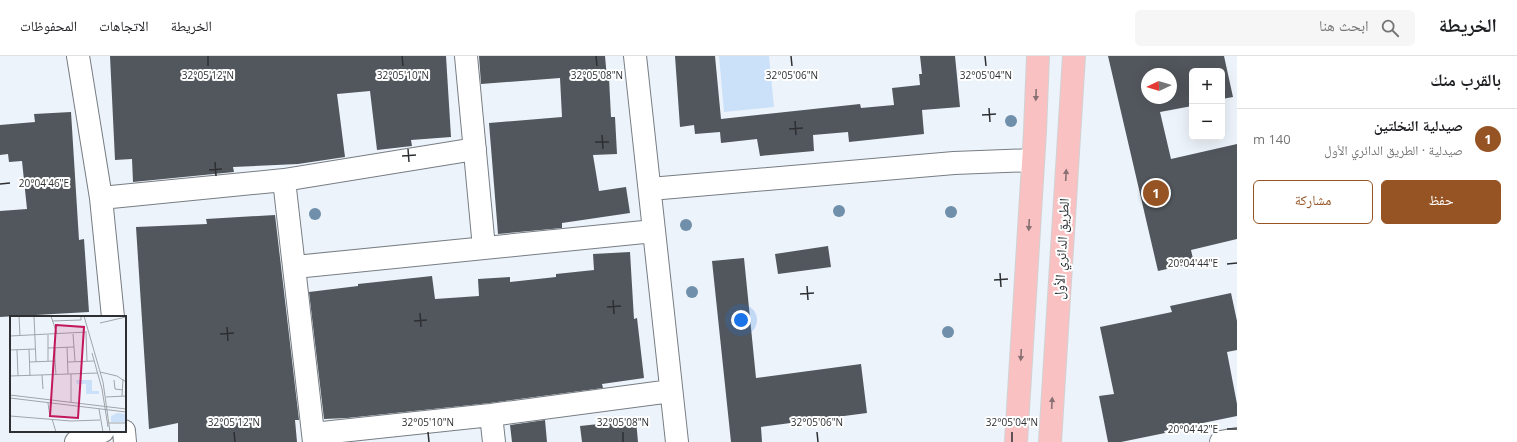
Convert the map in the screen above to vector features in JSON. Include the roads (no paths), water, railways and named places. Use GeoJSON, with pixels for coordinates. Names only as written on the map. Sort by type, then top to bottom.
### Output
{"type":"FeatureCollection","features":[{"type":"Feature","properties":{"kind":"main road"},"geometry":{"type":"LineString","coordinates":[[1016,442],[1038,56]]}},
{"type":"Feature","properties":{"kind":"main road","name":"الطريق الدائري الأول"},"geometry":{"type":"LineString","coordinates":[[1050,442],[1074,56]]}},
{"type":"Feature","properties":{"kind":"street"},"geometry":{"type":"LineString","coordinates":[[78,56],[101,198],[113,316]]}},
{"type":"Feature","properties":{"kind":"street"},"geometry":{"type":"LineString","coordinates":[[466,56],[484,248]]}},
{"type":"Feature","properties":{"kind":"street"},"geometry":{"type":"LineString","coordinates":[[635,56],[677,442]]}},
{"type":"Feature","properties":{"kind":"street"},"geometry":{"type":"LineString","coordinates":[[101,198],[284,180],[475,149]]}},
{"type":"Feature","properties":{"kind":"street"},"geometry":{"type":"LineString","coordinates":[[650,189],[954,162],[1033,160]]}},
{"type":"Feature","properties":{"kind":"street"},"geometry":{"type":"LineString","coordinates":[[284,180],[295,267],[313,438],[671,391]]}},
{"type":"Feature","properties":{"kind":"street"},"geometry":{"type":"LineString","coordinates":[[295,267],[654,231]]}},
{"type":"Feature","properties":{"kind":"street"},"geometry":{"type":"LineString","coordinates":[[491,415],[494,442]]}},
{"type":"Feature","properties":{"kind":"street"},"geometry":{"type":"LineString","coordinates":[[76,442],[101,432]]}},
{"type":"Feature","properties":{"kind":"street"},"geometry":{"type":"LineString","coordinates":[[124,432],[126,442]]}},
{"type":"Feature","properties":{"kind":"street"},"geometry":{"type":"LineString","coordinates":[[1221,442],[1237,439]]}},
{"type":"Feature","properties":{"kind":"place","name":"صيدلية النخلتين"},"geometry":{"type":"Point","coordinates":[1156,193]}}]}
